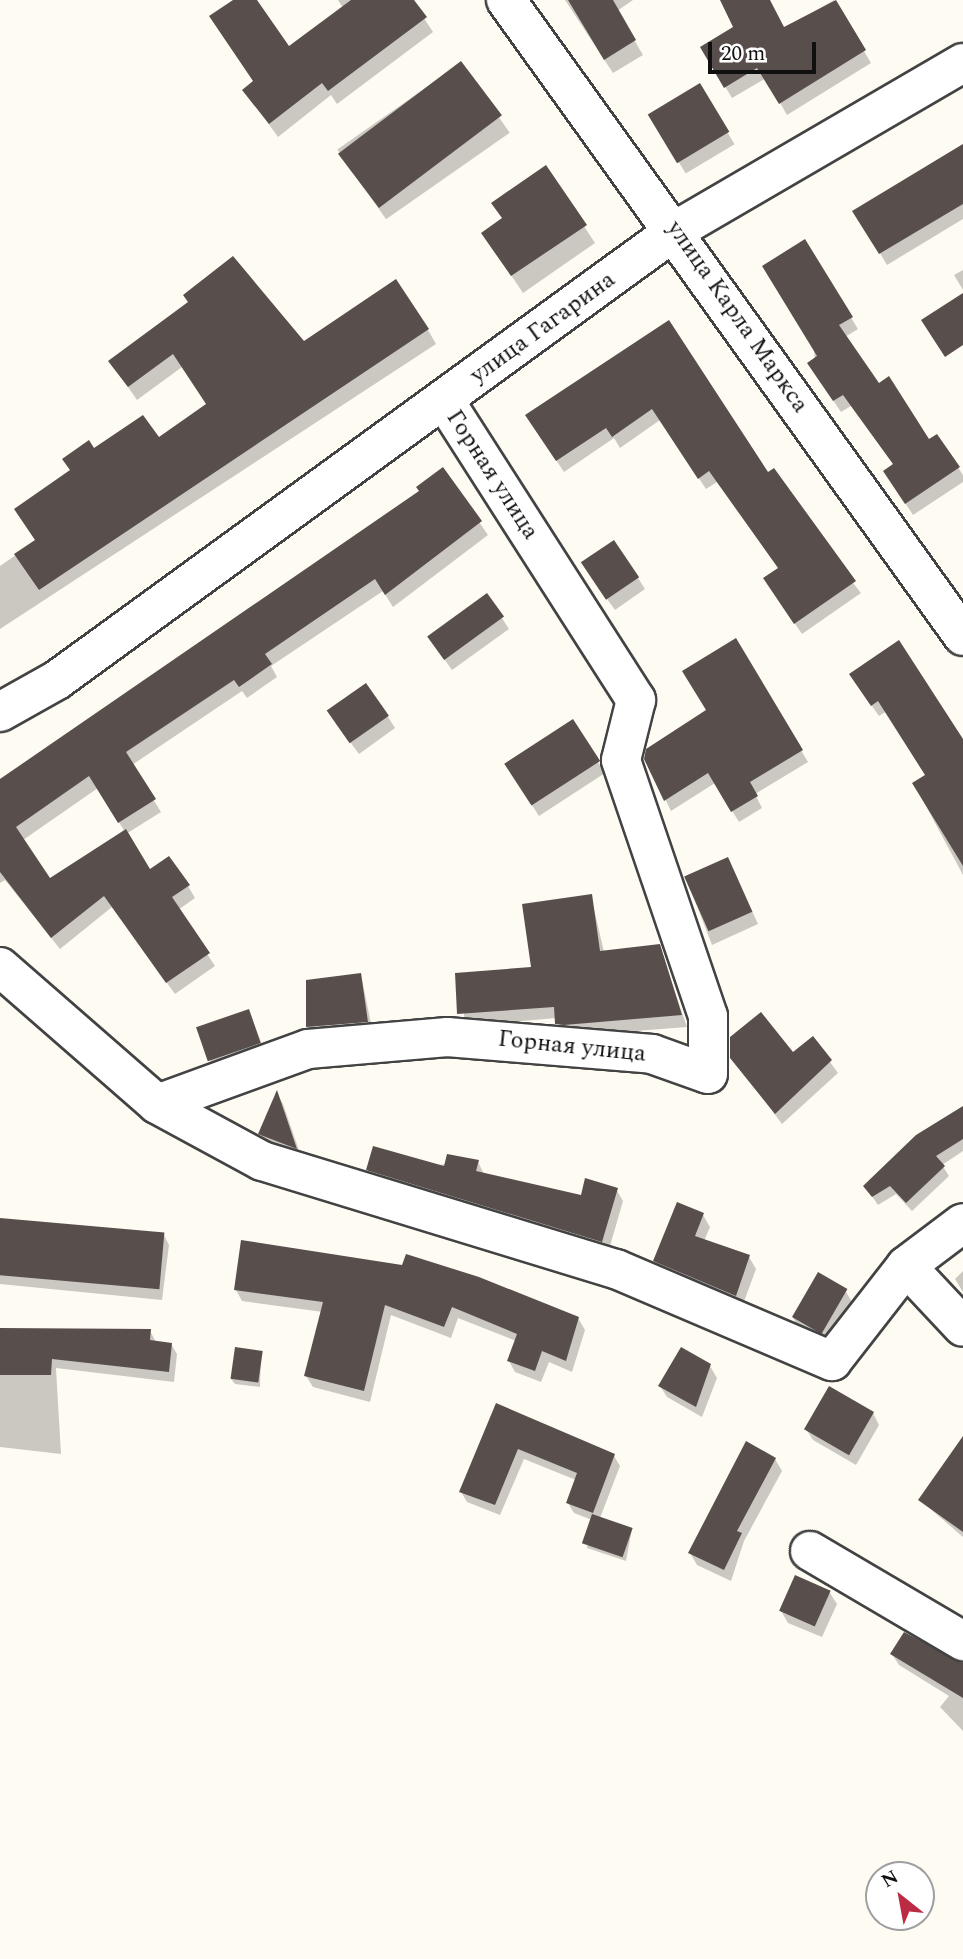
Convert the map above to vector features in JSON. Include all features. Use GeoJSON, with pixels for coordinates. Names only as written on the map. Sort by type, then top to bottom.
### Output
{"type":"FeatureCollection","features":[{"type":"Feature","properties":{"kind":"street","name":"улица Карла Маркса"},"geometry":{"type":"LineString","coordinates":[[506,0],[676,230],[963,636]]}},
{"type":"Feature","properties":{"kind":"street","name":"улица Гагарина"},"geometry":{"type":"LineString","coordinates":[[0,712],[57,680],[676,230],[963,63]]}},
{"type":"Feature","properties":{"kind":"street","name":"Горная улица"},"geometry":{"type":"LineString","coordinates":[[157,1104],[308,1049],[447,1037],[652,1054],[708,1073],[708,1016],[621,760],[636,700],[444,401]]}},
{"type":"Feature","properties":{"kind":"street"},"geometry":{"type":"LineString","coordinates":[[0,967],[157,1104],[262,1161],[616,1269],[832,1361],[906,1266],[963,1223]]}},
{"type":"Feature","properties":{"kind":"street"},"geometry":{"type":"LineString","coordinates":[[906,1266],[963,1326]]}},
{"type":"Feature","properties":{"kind":"street"},"geometry":{"type":"LineString","coordinates":[[810,1551],[963,1641]]}},
{"type":"Feature","properties":{"kind":"building"},"geometry":{"type":"Polygon","coordinates":[[[233,0],[257,0],[289,46],[351,0],[414,0],[427,17],[328,91],[322,83],[269,124],[242,90],[253,81],[209,16],[233,0]]]}},
{"type":"Feature","properties":{"kind":"building"},"geometry":{"type":"Polygon","coordinates":[[[568,0],[613,0],[636,40],[604,60],[568,0]]]}},
{"type":"Feature","properties":{"kind":"building"},"geometry":{"type":"Polygon","coordinates":[[[720,0],[770,0],[784,27],[836,0],[866,50],[779,104],[757,68],[724,88],[700,47],[733,27],[720,0]]]}},
{"type":"Feature","properties":{"kind":"building"},"geometry":{"type":"Polygon","coordinates":[[[461,61],[502,115],[379,208],[338,154],[461,61]]]}},
{"type":"Feature","properties":{"kind":"building"},"geometry":{"type":"Polygon","coordinates":[[[700,83],[729,132],[677,163],[648,114],[700,83]]]}},
{"type":"Feature","properties":{"kind":"building"},"geometry":{"type":"Polygon","coordinates":[[[963,144],[963,204],[879,254],[852,211],[963,144]]]}},
{"type":"Feature","properties":{"kind":"building"},"geometry":{"type":"Polygon","coordinates":[[[546,165],[587,225],[511,276],[481,233],[502,218],[491,203],[546,165]]]}},
{"type":"Feature","properties":{"kind":"building"},"geometry":{"type":"Polygon","coordinates":[[[805,239],[853,317],[839,325],[879,383],[889,376],[929,439],[937,434],[960,467],[905,504],[883,471],[893,464],[843,395],[833,401],[807,363],[817,356],[762,266],[805,239]]]}},
{"type":"Feature","properties":{"kind":"building"},"geometry":{"type":"Polygon","coordinates":[[[233,256],[304,341],[396,279],[429,329],[39,590],[14,554],[35,540],[14,509],[70,470],[62,459],[89,440],[94,448],[143,415],[159,437],[206,404],[173,354],[128,387],[108,361],[188,302],[183,295],[233,256]]]}},
{"type":"Feature","properties":{"kind":"building"},"geometry":{"type":"Polygon","coordinates":[[[963,293],[963,345],[945,357],[921,320],[963,293]]]}},
{"type":"Feature","properties":{"kind":"building"},"geometry":{"type":"Polygon","coordinates":[[[669,320],[768,472],[774,468],[856,581],[794,624],[763,578],[778,568],[709,471],[698,479],[652,409],[612,437],[606,428],[556,461],[525,415],[669,320]]]}},
{"type":"Feature","properties":{"kind":"building"},"geometry":{"type":"Polygon","coordinates":[[[443,467],[482,521],[385,595],[375,579],[265,654],[272,664],[239,687],[234,680],[126,752],[156,799],[118,823],[89,776],[16,827],[50,878],[126,829],[150,869],[169,856],[190,885],[172,897],[210,953],[166,983],[104,896],[51,938],[0,872],[0,779],[419,491],[416,487],[443,467]]]}},
{"type":"Feature","properties":{"kind":"building"},"geometry":{"type":"Polygon","coordinates":[[[614,540],[639,577],[606,600],[581,562],[614,540]]]}},
{"type":"Feature","properties":{"kind":"building"},"geometry":{"type":"Polygon","coordinates":[[[487,593],[504,616],[444,660],[427,636],[487,593]]]}},
{"type":"Feature","properties":{"kind":"building"},"geometry":{"type":"Polygon","coordinates":[[[736,638],[803,750],[750,782],[758,796],[731,812],[708,773],[664,801],[644,759],[646,749],[706,710],[682,671],[736,638]]]}},
{"type":"Feature","properties":{"kind":"building"},"geometry":{"type":"Polygon","coordinates":[[[899,640],[963,739],[963,866],[912,783],[925,775],[878,701],[871,706],[849,674],[899,640]]]}},
{"type":"Feature","properties":{"kind":"building"},"geometry":{"type":"Polygon","coordinates":[[[366,683],[389,716],[350,743],[327,711],[366,683]]]}},
{"type":"Feature","properties":{"kind":"building"},"geometry":{"type":"Polygon","coordinates":[[[573,719],[600,761],[531,806],[504,764],[573,719]]]}},
{"type":"Feature","properties":{"kind":"building"},"geometry":{"type":"Polygon","coordinates":[[[728,857],[752,912],[709,931],[684,877],[728,857]]]}},
{"type":"Feature","properties":{"kind":"building"},"geometry":{"type":"Polygon","coordinates":[[[592,894],[600,951],[660,944],[682,1015],[564,1025],[555,1024],[554,1007],[457,1014],[455,973],[531,967],[522,904],[592,894]]]}},
{"type":"Feature","properties":{"kind":"building"},"geometry":{"type":"Polygon","coordinates":[[[361,973],[368,1022],[306,1027],[306,980],[361,973]]]}},
{"type":"Feature","properties":{"kind":"building"},"geometry":{"type":"Polygon","coordinates":[[[249,1009],[261,1043],[208,1061],[196,1027],[249,1009]]]}},
{"type":"Feature","properties":{"kind":"building"},"geometry":{"type":"Polygon","coordinates":[[[761,1012],[793,1052],[813,1036],[832,1060],[775,1114],[730,1058],[730,1037],[761,1012]]]}},
{"type":"Feature","properties":{"kind":"building"},"geometry":{"type":"Polygon","coordinates":[[[277,1090],[297,1149],[258,1134],[277,1090]]]}},
{"type":"Feature","properties":{"kind":"building"},"geometry":{"type":"Polygon","coordinates":[[[963,1106],[963,1139],[936,1156],[945,1166],[906,1203],[890,1186],[872,1197],[863,1186],[916,1135],[963,1106]]]}},
{"type":"Feature","properties":{"kind":"building"},"geometry":{"type":"Polygon","coordinates":[[[373,1146],[444,1166],[447,1154],[479,1160],[476,1171],[581,1195],[585,1178],[618,1188],[602,1242],[366,1170],[373,1146]]]}},
{"type":"Feature","properties":{"kind":"building"},"geometry":{"type":"Polygon","coordinates":[[[677,1202],[704,1213],[695,1236],[750,1255],[736,1296],[653,1261],[677,1202]]]}},
{"type":"Feature","properties":{"kind":"building"},"geometry":{"type":"Polygon","coordinates":[[[0,1218],[164,1232],[159,1289],[0,1275],[0,1218]]]}},
{"type":"Feature","properties":{"kind":"building"},"geometry":{"type":"Polygon","coordinates":[[[241,1240],[402,1265],[406,1254],[479,1277],[579,1317],[566,1361],[542,1351],[535,1371],[507,1361],[517,1334],[452,1307],[444,1327],[385,1305],[364,1391],[304,1376],[323,1302],[234,1290],[241,1240]]]}},
{"type":"Feature","properties":{"kind":"building"},"geometry":{"type":"Polygon","coordinates":[[[818,1272],[847,1289],[821,1334],[792,1317],[818,1272]]]}},
{"type":"Feature","properties":{"kind":"building"},"geometry":{"type":"Polygon","coordinates":[[[0,1328],[151,1329],[150,1340],[172,1343],[169,1372],[52,1359],[51,1375],[0,1375],[0,1328]]]}},
{"type":"Feature","properties":{"kind":"building"},"geometry":{"type":"Polygon","coordinates":[[[235,1347],[263,1351],[258,1383],[231,1379],[235,1347]]]}},
{"type":"Feature","properties":{"kind":"building"},"geometry":{"type":"Polygon","coordinates":[[[681,1347],[711,1364],[696,1407],[658,1386],[681,1347]]]}},
{"type":"Feature","properties":{"kind":"building"},"geometry":{"type":"Polygon","coordinates":[[[829,1386],[874,1412],[849,1455],[804,1429],[829,1386]]]}},
{"type":"Feature","properties":{"kind":"building"},"geometry":{"type":"Polygon","coordinates":[[[496,1403],[615,1454],[593,1513],[566,1503],[577,1473],[518,1449],[495,1505],[459,1492],[496,1403]]]}},
{"type":"Feature","properties":{"kind":"building"},"geometry":{"type":"Polygon","coordinates":[[[963,1436],[963,1532],[918,1500],[963,1436]]]}},
{"type":"Feature","properties":{"kind":"building"},"geometry":{"type":"Polygon","coordinates":[[[746,1441],[776,1458],[737,1531],[742,1533],[724,1570],[688,1553],[746,1441]]]}},
{"type":"Feature","properties":{"kind":"building"},"geometry":{"type":"Polygon","coordinates":[[[592,1514],[633,1528],[623,1557],[582,1543],[592,1514]]]}},
{"type":"Feature","properties":{"kind":"building"},"geometry":{"type":"Polygon","coordinates":[[[795,1575],[831,1591],[815,1626],[779,1611],[795,1575]]]}},
{"type":"Feature","properties":{"kind":"building"},"geometry":{"type":"Polygon","coordinates":[[[904,1632],[963,1663],[963,1698],[890,1654],[904,1632]]]}}]}
